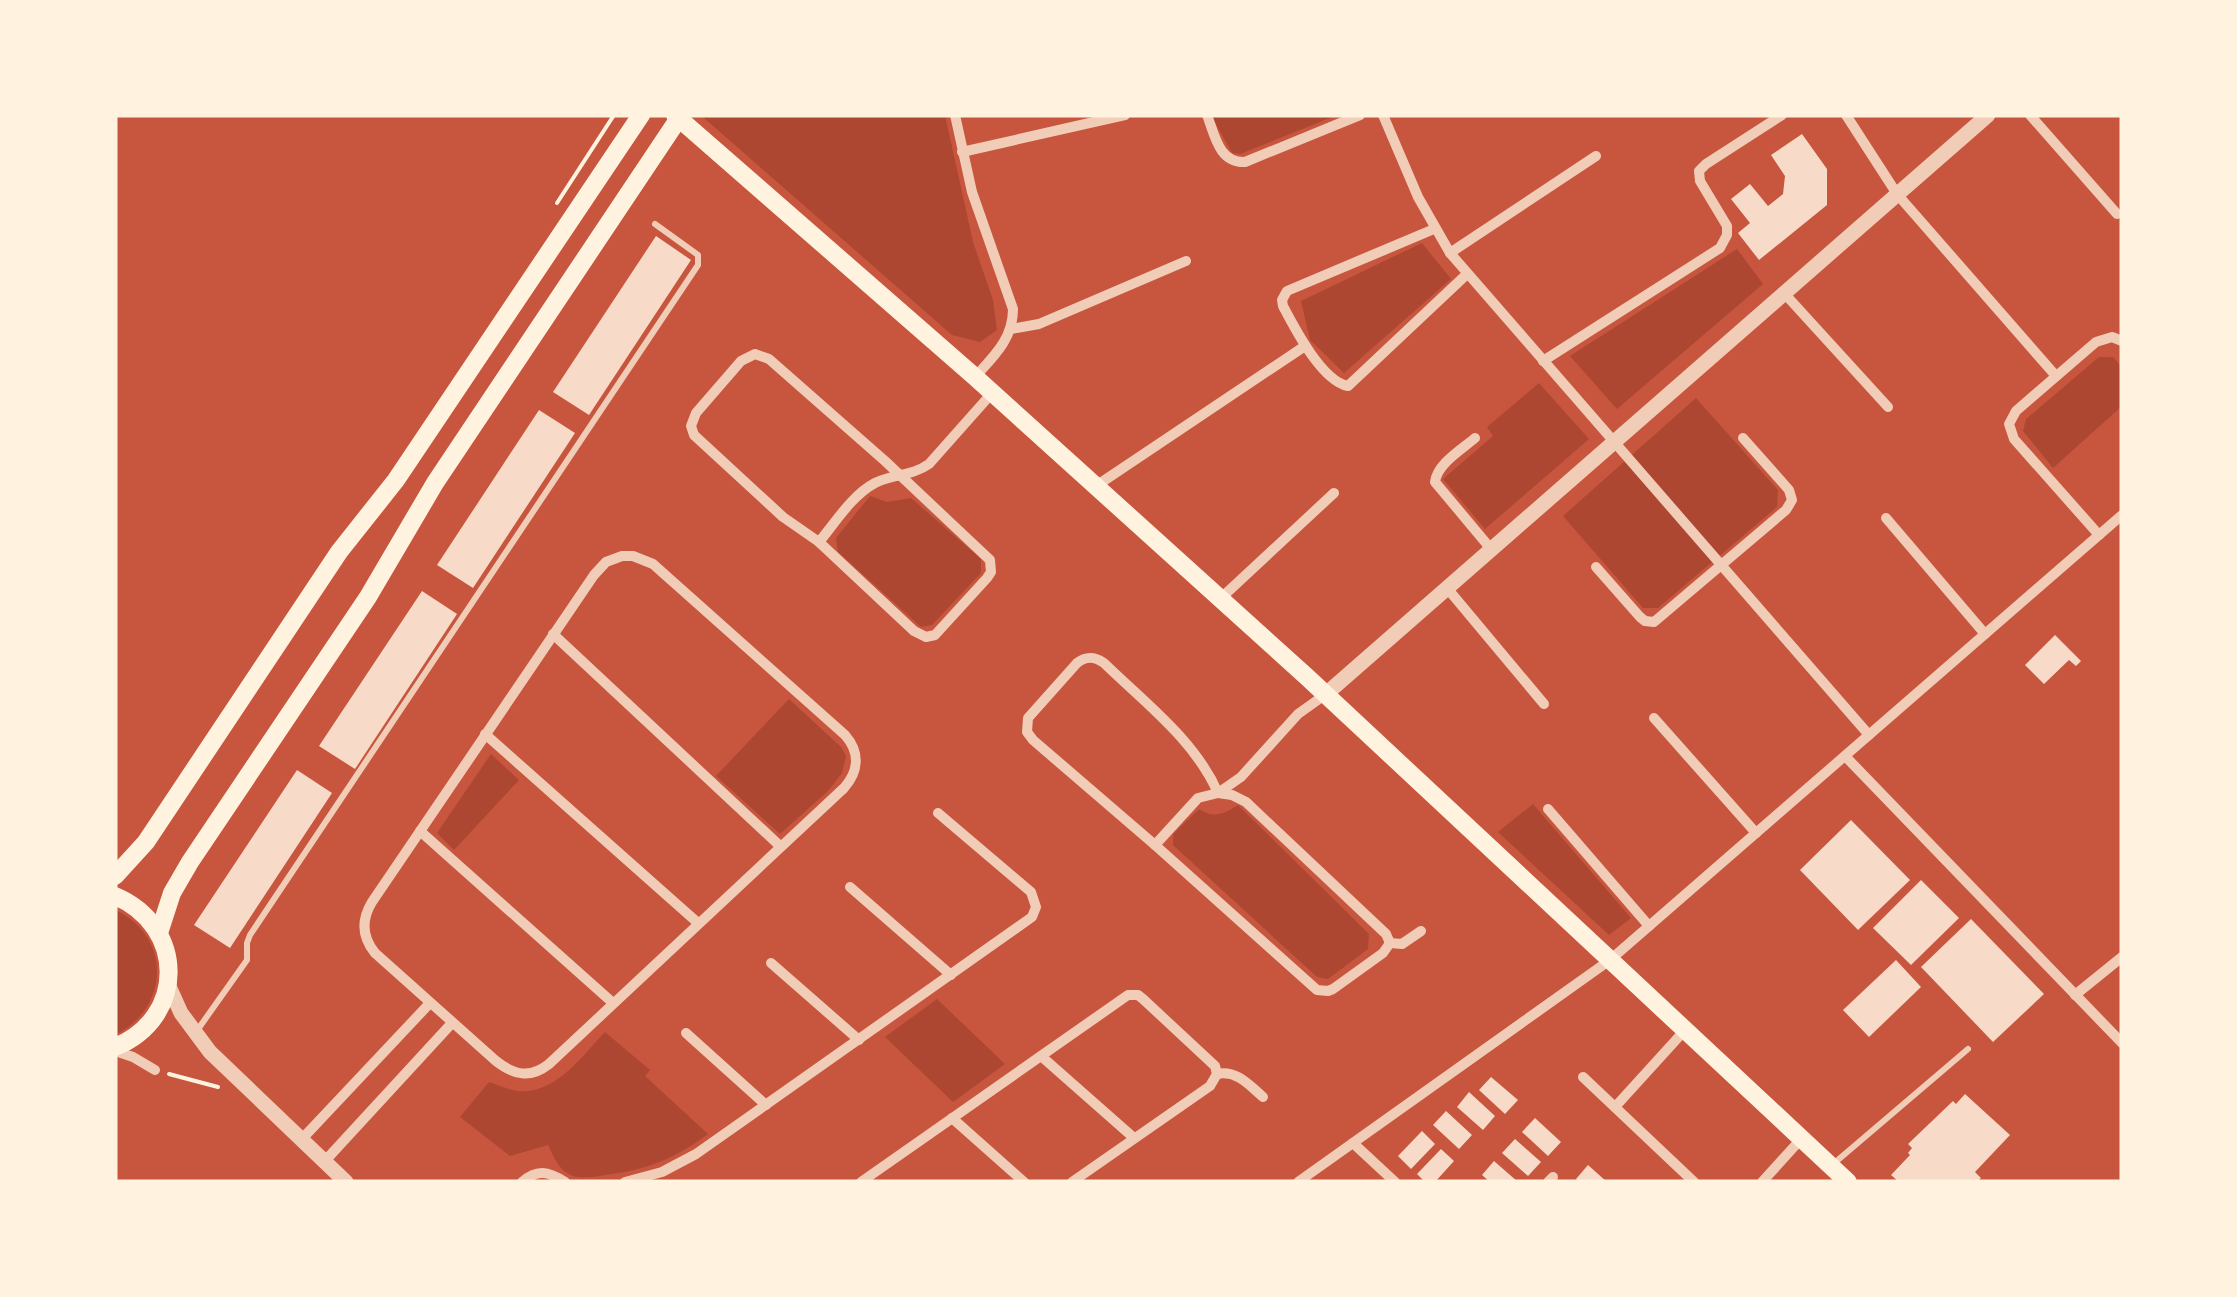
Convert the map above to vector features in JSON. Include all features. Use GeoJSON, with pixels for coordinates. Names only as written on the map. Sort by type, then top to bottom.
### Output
{"type":"FeatureCollection","features":[{"type":"Feature","properties":{"kind":"main road"},"geometry":{"type":"LineString","coordinates":[[115,876],[146,842],[339,552],[396,480],[641,115]]}},
{"type":"Feature","properties":{"kind":"main road"},"geometry":{"type":"LineString","coordinates":[[159,933],[172,892],[190,862],[368,597],[420,506],[678,116],[975,376],[1326,694],[1848,1182]]}},
{"type":"Feature","properties":{"kind":"main road"},"geometry":{"type":"LineString","coordinates":[[115,896],[144,913],[159,933],[168,958],[163,1002],[148,1026],[115,1049]]}},
{"type":"Feature","properties":{"kind":"street"},"geometry":{"type":"LineString","coordinates":[[956,115],[984,231],[1013,310],[1012,329],[1003,345],[975,376]]}},
{"type":"Feature","properties":{"kind":"street"},"geometry":{"type":"LineString","coordinates":[[962,152],[1125,115]]}},
{"type":"Feature","properties":{"kind":"street"},"geometry":{"type":"LineString","coordinates":[[1207,115],[1225,157],[1238,163],[1360,115]]}},
{"type":"Feature","properties":{"kind":"street"},"geometry":{"type":"LineString","coordinates":[[1383,115],[1434,228],[1466,274],[1869,735]]}},
{"type":"Feature","properties":{"kind":"street"},"geometry":{"type":"LineString","coordinates":[[1542,361],[1720,248],[1727,226],[1700,181],[1699,172],[1782,115]]}},
{"type":"Feature","properties":{"kind":"street"},"geometry":{"type":"LineString","coordinates":[[1846,115],[1897,194],[2056,376]]}},
{"type":"Feature","properties":{"kind":"street"},"geometry":{"type":"LineString","coordinates":[[1155,844],[1198,798],[1218,793],[1241,778],[1298,714],[1326,694],[1988,115]]}},
{"type":"Feature","properties":{"kind":"street"},"geometry":{"type":"LineString","coordinates":[[2030,115],[2117,214]]}},
{"type":"Feature","properties":{"kind":"street"},"geometry":{"type":"LineString","coordinates":[[1450,253],[1596,156]]}},
{"type":"Feature","properties":{"kind":"street"},"geometry":{"type":"LineString","coordinates":[[1434,228],[1287,291],[1283,306],[1305,346],[1338,384],[1348,386],[1466,274]]}},
{"type":"Feature","properties":{"kind":"street"},"geometry":{"type":"LineString","coordinates":[[1012,329],[1039,324],[1186,261]]}},
{"type":"Feature","properties":{"kind":"street"},"geometry":{"type":"LineString","coordinates":[[1784,293],[1888,407]]}},
{"type":"Feature","properties":{"kind":"street"},"geometry":{"type":"LineString","coordinates":[[2098,536],[2010,432],[2010,424],[2013,414],[2096,342],[2112,338],[2122,341]]}},
{"type":"Feature","properties":{"kind":"street"},"geometry":{"type":"LineString","coordinates":[[1096,486],[1305,346]]}},
{"type":"Feature","properties":{"kind":"street"},"geometry":{"type":"LineString","coordinates":[[765,356],[986,555],[992,566],[987,578],[939,632],[926,637],[914,632],[819,542],[784,517],[697,440],[692,431],[696,413],[746,357],[765,356]]}},
{"type":"Feature","properties":{"kind":"street"},"geometry":{"type":"LineString","coordinates":[[819,542],[868,488],[928,464],[992,392]]}},
{"type":"Feature","properties":{"kind":"street"},"geometry":{"type":"LineString","coordinates":[[1474,438],[1434,477],[1492,549]]}},
{"type":"Feature","properties":{"kind":"street"},"geometry":{"type":"LineString","coordinates":[[1596,567],[1640,617],[1650,622],[1658,620],[1786,510],[1792,500],[1789,490],[1743,438]]}},
{"type":"Feature","properties":{"kind":"street"},"geometry":{"type":"LineString","coordinates":[[1220,599],[1334,494]]}},
{"type":"Feature","properties":{"kind":"street"},"geometry":{"type":"LineString","coordinates":[[1886,518],[1985,634]]}},
{"type":"Feature","properties":{"kind":"street"},"geometry":{"type":"LineString","coordinates":[[1298,1182],[1610,960],[2120,520]]}},
{"type":"Feature","properties":{"kind":"street"},"geometry":{"type":"LineString","coordinates":[[633,556],[653,564],[844,735],[856,758],[850,782],[543,1069],[530,1074],[513,1072],[496,1061],[452,1023],[375,953],[364,930],[367,910],[553,634],[606,562],[633,556]]}},
{"type":"Feature","properties":{"kind":"street"},"geometry":{"type":"LineString","coordinates":[[1447,588],[1544,704]]}},
{"type":"Feature","properties":{"kind":"street"},"geometry":{"type":"LineString","coordinates":[[553,634],[780,846]]}},
{"type":"Feature","properties":{"kind":"street"},"geometry":{"type":"LineString","coordinates":[[1218,793],[1210,774],[1176,732],[1095,658],[1077,664],[1030,714],[1026,727],[1033,740],[1317,990],[1333,989],[1383,953],[1390,943]]}},
{"type":"Feature","properties":{"kind":"street"},"geometry":{"type":"LineString","coordinates":[[1654,718],[1756,833]]}},
{"type":"Feature","properties":{"kind":"street"},"geometry":{"type":"LineString","coordinates":[[485,734],[698,923]]}},
{"type":"Feature","properties":{"kind":"street"},"geometry":{"type":"LineString","coordinates":[[1845,756],[2122,1043]]}},
{"type":"Feature","properties":{"kind":"street"},"geometry":{"type":"LineString","coordinates":[[1218,793],[1246,802],[1386,934],[1390,943]]}},
{"type":"Feature","properties":{"kind":"street"},"geometry":{"type":"LineString","coordinates":[[1548,809],[1649,926]]}},
{"type":"Feature","properties":{"kind":"street"},"geometry":{"type":"LineString","coordinates":[[625,1182],[680,1164],[1028,921],[1036,906],[1030,892],[938,813]]}},
{"type":"Feature","properties":{"kind":"street"},"geometry":{"type":"LineString","coordinates":[[420,831],[613,1003]]}},
{"type":"Feature","properties":{"kind":"street"},"geometry":{"type":"LineString","coordinates":[[850,887],[951,975]]}},
{"type":"Feature","properties":{"kind":"street"},"geometry":{"type":"LineString","coordinates":[[1390,943],[1402,944],[1421,931]]}},
{"type":"Feature","properties":{"kind":"street"},"geometry":{"type":"LineString","coordinates":[[2074,996],[2122,958]]}},
{"type":"Feature","properties":{"kind":"street"},"geometry":{"type":"LineString","coordinates":[[771,962],[858,1040]]}},
{"type":"Feature","properties":{"kind":"street"},"geometry":{"type":"LineString","coordinates":[[168,984],[182,1013],[210,1052],[346,1182]]}},
{"type":"Feature","properties":{"kind":"street"},"geometry":{"type":"LineString","coordinates":[[861,1182],[1133,994],[1215,1066],[1217,1074],[1210,1086],[1072,1182]]}},
{"type":"Feature","properties":{"kind":"street"},"geometry":{"type":"LineString","coordinates":[[302,1140],[430,1003]]}},
{"type":"Feature","properties":{"kind":"street"},"geometry":{"type":"LineString","coordinates":[[324,1162],[452,1023]]}},
{"type":"Feature","properties":{"kind":"street"},"geometry":{"type":"LineString","coordinates":[[1615,1107],[1685,1030]]}},
{"type":"Feature","properties":{"kind":"street"},"geometry":{"type":"LineString","coordinates":[[686,1034],[766,1105]]}},
{"type":"Feature","properties":{"kind":"street"},"geometry":{"type":"LineString","coordinates":[[115,1049],[155,1070]]}},
{"type":"Feature","properties":{"kind":"street"},"geometry":{"type":"LineString","coordinates":[[1041,1056],[1134,1138]]}},
{"type":"Feature","properties":{"kind":"street"},"geometry":{"type":"LineString","coordinates":[[1217,1074],[1234,1074],[1263,1097]]}},
{"type":"Feature","properties":{"kind":"street"},"geometry":{"type":"LineString","coordinates":[[1582,1077],[1694,1182]]}},
{"type":"Feature","properties":{"kind":"street"},"geometry":{"type":"LineString","coordinates":[[952,1118],[1024,1182]]}},
{"type":"Feature","properties":{"kind":"street"},"geometry":{"type":"LineString","coordinates":[[1762,1182],[1802,1138]]}},
{"type":"Feature","properties":{"kind":"street"},"geometry":{"type":"LineString","coordinates":[[1353,1143],[1395,1182]]}},
{"type":"Feature","properties":{"kind":"street"},"geometry":{"type":"LineString","coordinates":[[522,1182],[540,1172],[564,1182]]}},
{"type":"Feature","properties":{"kind":"lane"},"geometry":{"type":"LineString","coordinates":[[195,1033],[247,960],[246,943],[250,935],[698,265],[700,258],[696,252],[656,224]]}},
{"type":"Feature","properties":{"kind":"lane"},"geometry":{"type":"LineString","coordinates":[[1831,1166],[1968,1049]]}},
{"type":"Feature","properties":{"kind":"path"},"geometry":{"type":"LineString","coordinates":[[555,206],[614,115]]}},
{"type":"Feature","properties":{"kind":"path"},"geometry":{"type":"LineString","coordinates":[[155,1070],[226,1089],[239,1080]]}},
{"type":"Feature","properties":{"kind":"shaded area"},"geometry":{"type":"Polygon","coordinates":[[[704,115],[945,115],[973,242],[993,300],[997,330],[980,342],[952,335],[704,115]]]}},
{"type":"Feature","properties":{"kind":"shaded area"},"geometry":{"type":"Polygon","coordinates":[[[1211,115],[1337,115],[1240,154],[1232,153],[1211,115]]]}},
{"type":"Feature","properties":{"kind":"shaded area"},"geometry":{"type":"Polygon","coordinates":[[[1422,243],[1451,279],[1344,373],[1310,340],[1301,301],[1422,243]]]}},
{"type":"Feature","properties":{"kind":"shaded area"},"geometry":{"type":"Polygon","coordinates":[[[1737,249],[1763,284],[1617,409],[1570,356],[1737,249]]]}},
{"type":"Feature","properties":{"kind":"shaded area"},"geometry":{"type":"Polygon","coordinates":[[[2099,357],[2113,357],[2122,367],[2122,406],[2053,468],[2023,431],[2026,419],[2099,357]]]}},
{"type":"Feature","properties":{"kind":"shaded area"},"geometry":{"type":"Polygon","coordinates":[[[1539,383],[1589,439],[1485,529],[1443,479],[1493,436],[1487,427],[1539,383]]]}},
{"type":"Feature","properties":{"kind":"shaded area"},"geometry":{"type":"Polygon","coordinates":[[[1696,398],[1778,490],[1777,507],[1658,608],[1643,608],[1563,516],[1696,398]]]}},
{"type":"Feature","properties":{"kind":"shaded area"},"geometry":{"type":"Polygon","coordinates":[[[870,496],[887,502],[911,498],[981,559],[981,573],[932,625],[921,627],[838,552],[836,538],[870,496]]]}},
{"type":"Feature","properties":{"kind":"shaded area"},"geometry":{"type":"Polygon","coordinates":[[[789,699],[846,756],[842,773],[828,791],[780,834],[716,776],[789,699]]]}},
{"type":"Feature","properties":{"kind":"shaded area"},"geometry":{"type":"Polygon","coordinates":[[[491,754],[519,780],[454,850],[437,833],[491,754]]]}},
{"type":"Feature","properties":{"kind":"shaded area"},"geometry":{"type":"Polygon","coordinates":[[[1533,804],[1631,918],[1609,935],[1498,832],[1533,804]]]}},
{"type":"Feature","properties":{"kind":"shaded area"},"geometry":{"type":"Polygon","coordinates":[[[1238,805],[1369,934],[1368,949],[1328,979],[1317,977],[1173,845],[1173,834],[1199,809],[1219,814],[1238,805]]]}},
{"type":"Feature","properties":{"kind":"shaded area"},"geometry":{"type":"Polygon","coordinates":[[[115,910],[134,922],[147,937],[155,954],[157,972],[146,1008],[115,1035],[115,910]]]}},
{"type":"Feature","properties":{"kind":"shaded area"},"geometry":{"type":"Polygon","coordinates":[[[937,999],[1005,1064],[953,1102],[885,1037],[937,999]]]}},
{"type":"Feature","properties":{"kind":"shaded area"},"geometry":{"type":"Polygon","coordinates":[[[605,1032],[650,1070],[645,1076],[708,1134],[672,1157],[647,1166],[581,1177],[564,1171],[548,1145],[510,1156],[460,1117],[489,1082],[523,1091],[551,1083],[605,1032]]]}},
{"type":"Feature","properties":{"kind":"building"},"geometry":{"type":"Polygon","coordinates":[[[1802,134],[1827,169],[1827,205],[1759,260],[1738,233],[1750,223],[1731,199],[1750,184],[1768,206],[1783,194],[1785,176],[1771,155],[1802,134]]]}},
{"type":"Feature","properties":{"kind":"building"},"geometry":{"type":"Polygon","coordinates":[[[656,236],[691,260],[589,415],[553,392],[656,236]]]}},
{"type":"Feature","properties":{"kind":"building"},"geometry":{"type":"Polygon","coordinates":[[[539,410],[575,433],[473,588],[437,565],[539,410]]]}},
{"type":"Feature","properties":{"kind":"building"},"geometry":{"type":"Polygon","coordinates":[[[422,591],[457,614],[355,769],[319,746],[422,591]]]}},
{"type":"Feature","properties":{"kind":"building"},"geometry":{"type":"Polygon","coordinates":[[[2055,635],[2081,661],[2076,666],[2069,660],[2044,684],[2025,665],[2055,635]]]}},
{"type":"Feature","properties":{"kind":"building"},"geometry":{"type":"Polygon","coordinates":[[[297,770],[332,793],[230,948],[194,925],[297,770]]]}},
{"type":"Feature","properties":{"kind":"building"},"geometry":{"type":"Polygon","coordinates":[[[1851,820],[1910,880],[1858,930],[1800,870],[1851,820]]]}},
{"type":"Feature","properties":{"kind":"building"},"geometry":{"type":"Polygon","coordinates":[[[1921,880],[1959,918],[1911,965],[1873,928],[1921,880]]]}},
{"type":"Feature","properties":{"kind":"building"},"geometry":{"type":"Polygon","coordinates":[[[1971,919],[2044,994],[1993,1042],[1921,967],[1971,919]]]}},
{"type":"Feature","properties":{"kind":"building"},"geometry":{"type":"Polygon","coordinates":[[[1896,960],[1921,987],[1869,1037],[1843,1010],[1896,960]]]}},
{"type":"Feature","properties":{"kind":"building"},"geometry":{"type":"Polygon","coordinates":[[[1491,1077],[1518,1100],[1505,1114],[1479,1090],[1491,1077]]]}},
{"type":"Feature","properties":{"kind":"building"},"geometry":{"type":"Polygon","coordinates":[[[1469,1092],[1495,1116],[1483,1130],[1457,1107],[1469,1092]]]}},
{"type":"Feature","properties":{"kind":"building"},"geometry":{"type":"Polygon","coordinates":[[[1965,1094],[2010,1135],[1975,1172],[1981,1178],[1977,1182],[1899,1182],[1891,1175],[1910,1155],[1912,1148],[1908,1144],[1965,1094]]]}},
{"type":"Feature","properties":{"kind":"building"},"geometry":{"type":"Polygon","coordinates":[[[1446,1111],[1472,1135],[1459,1149],[1433,1125],[1446,1111]]]}},
{"type":"Feature","properties":{"kind":"building"},"geometry":{"type":"Polygon","coordinates":[[[1535,1118],[1561,1142],[1548,1156],[1522,1132],[1535,1118]]]}},
{"type":"Feature","properties":{"kind":"building"},"geometry":{"type":"Polygon","coordinates":[[[1422,1131],[1435,1144],[1411,1169],[1398,1156],[1422,1131]]]}},
{"type":"Feature","properties":{"kind":"building"},"geometry":{"type":"Polygon","coordinates":[[[1515,1139],[1541,1162],[1528,1176],[1502,1153],[1515,1139]]]}},
{"type":"Feature","properties":{"kind":"building"},"geometry":{"type":"Polygon","coordinates":[[[1441,1149],[1454,1161],[1435,1182],[1425,1182],[1417,1174],[1441,1149]]]}},
{"type":"Feature","properties":{"kind":"building"},"geometry":{"type":"Polygon","coordinates":[[[1494,1161],[1518,1182],[1490,1182],[1482,1175],[1494,1161]]]}},
{"type":"Feature","properties":{"kind":"building"},"geometry":{"type":"Polygon","coordinates":[[[1588,1165],[1607,1182],[1579,1182],[1576,1179],[1588,1165]]]}}]}
